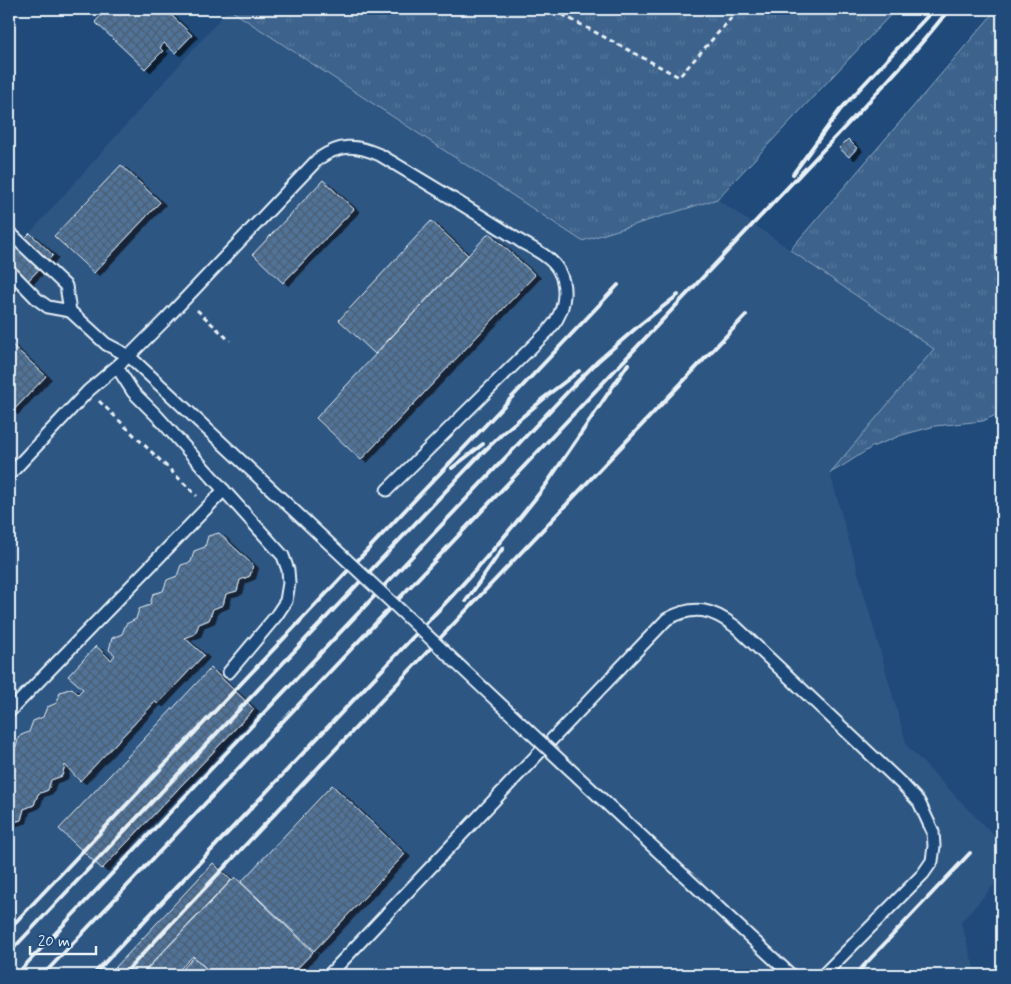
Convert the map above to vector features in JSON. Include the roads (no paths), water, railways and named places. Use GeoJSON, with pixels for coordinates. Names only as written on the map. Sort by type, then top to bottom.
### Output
{"type":"FeatureCollection","features":[{"type":"Feature","properties":{"kind":"lane"},"geometry":{"type":"LineString","coordinates":[[9,475],[88,391],[117,367],[164,322],[318,159],[330,151],[356,147],[380,155],[491,221],[550,260],[559,270],[563,281],[563,304],[557,318],[548,331],[387,490]]}},
{"type":"Feature","properties":{"kind":"lane"},"geometry":{"type":"LineString","coordinates":[[9,232],[66,286],[70,312]]}},
{"type":"Feature","properties":{"kind":"lane"},"geometry":{"type":"LineString","coordinates":[[9,270],[37,299],[48,307],[70,312],[106,344],[129,356],[791,975]]}},
{"type":"Feature","properties":{"kind":"lane"},"geometry":{"type":"LineString","coordinates":[[117,367],[133,392],[157,416],[283,556],[288,570],[289,583],[286,601],[276,616],[229,672]]}},
{"type":"Feature","properties":{"kind":"lane"},"geometry":{"type":"LineString","coordinates":[[9,712],[224,490]]}},
{"type":"Feature","properties":{"kind":"lane"},"geometry":{"type":"LineString","coordinates":[[329,975],[667,620],[678,613],[695,610],[710,611],[722,616],[736,627],[904,786],[919,802],[933,832],[932,861],[923,874],[823,975]]}},
{"type":"Feature","properties":{"kind":"railway"},"geometry":{"type":"LineString","coordinates":[[793,174],[840,110],[934,9]]}},
{"type":"Feature","properties":{"kind":"railway"},"geometry":{"type":"LineString","coordinates":[[43,975],[860,111],[917,48],[949,9]]}},
{"type":"Feature","properties":{"kind":"railway"},"geometry":{"type":"LineString","coordinates":[[9,929],[618,285]]}},
{"type":"Feature","properties":{"kind":"railway"},"geometry":{"type":"LineString","coordinates":[[637,327],[678,295]]}},
{"type":"Feature","properties":{"kind":"railway"},"geometry":{"type":"LineString","coordinates":[[123,975],[746,315]]}},
{"type":"Feature","properties":{"kind":"railway"},"geometry":{"type":"LineString","coordinates":[[16,975],[576,383],[642,323]]}},
{"type":"Feature","properties":{"kind":"railway"},"geometry":{"type":"LineString","coordinates":[[545,486],[628,364]]}},
{"type":"Feature","properties":{"kind":"railway"},"geometry":{"type":"LineString","coordinates":[[541,400],[579,371]]}},
{"type":"Feature","properties":{"kind":"railway"},"geometry":{"type":"LineString","coordinates":[[9,953],[477,458],[503,433],[546,397]]}},
{"type":"Feature","properties":{"kind":"railway"},"geometry":{"type":"LineString","coordinates":[[452,468],[483,444]]}},
{"type":"Feature","properties":{"kind":"railway"},"geometry":{"type":"LineString","coordinates":[[93,975],[476,570],[548,482]]}},
{"type":"Feature","properties":{"kind":"railway"},"geometry":{"type":"LineString","coordinates":[[466,601],[503,548]]}},
{"type":"Feature","properties":{"kind":"railway"},"geometry":{"type":"LineString","coordinates":[[855,975],[970,853]]}}]}
